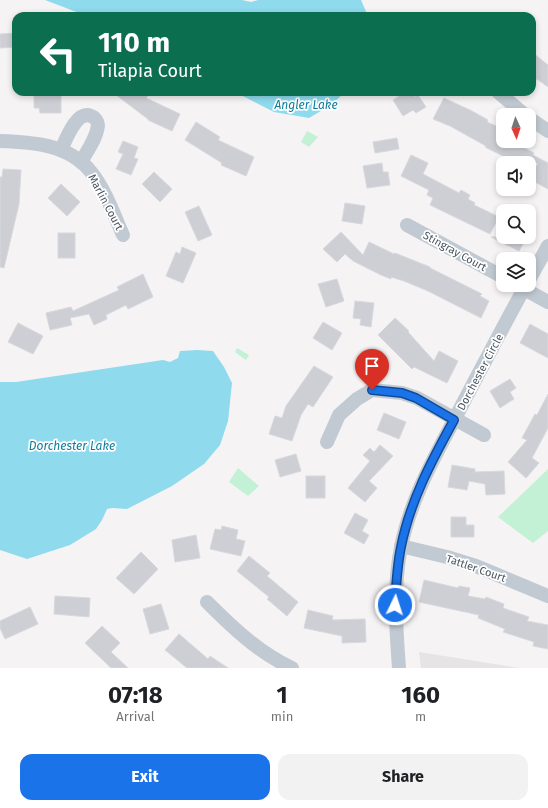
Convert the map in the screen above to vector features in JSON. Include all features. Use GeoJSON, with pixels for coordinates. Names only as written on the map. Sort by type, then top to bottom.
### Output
{"type":"FeatureCollection","features":[{"type":"Feature","properties":{"kind":"street"},"geometry":{"type":"LineString","coordinates":[[503,96],[517,108]]}},
{"type":"Feature","properties":{"kind":"street"},"geometry":{"type":"LineString","coordinates":[[61,150],[74,124],[78,120],[86,115],[95,118],[98,124],[96,134],[81,162]]}},
{"type":"Feature","properties":{"kind":"street"},"geometry":{"type":"LineString","coordinates":[[536,123],[548,131]]}},
{"type":"Feature","properties":{"kind":"street","name":"Marlin Court"},"geometry":{"type":"LineString","coordinates":[[0,141],[37,144],[61,150],[81,162],[91,172],[97,182],[123,235]]}},
{"type":"Feature","properties":{"kind":"street","name":"Stingray Court"},"geometry":{"type":"LineString","coordinates":[[407,224],[496,273]]}},
{"type":"Feature","properties":{"kind":"street","name":"Dorchester Circle"},"geometry":{"type":"LineString","coordinates":[[536,266],[548,246]]}},
{"type":"Feature","properties":{"kind":"street","name":"Dorchester Circle"},"geometry":{"type":"LineString","coordinates":[[399,668],[395,605],[398,565],[401,546],[419,488],[520,292]]}},
{"type":"Feature","properties":{"kind":"street"},"geometry":{"type":"LineString","coordinates":[[534,292],[548,302]]}},
{"type":"Feature","properties":{"kind":"street"},"geometry":{"type":"LineString","coordinates":[[327,442],[339,415],[357,399],[372,390],[402,393],[416,398],[484,435]]}},
{"type":"Feature","properties":{"kind":"street","name":"Tattler Court"},"geometry":{"type":"LineString","coordinates":[[401,546],[476,566],[548,596]]}},
{"type":"Feature","properties":{"kind":"street"},"geometry":{"type":"LineString","coordinates":[[207,602],[235,630],[268,654],[292,668]]}},
{"type":"Feature","properties":{"kind":"shaded area"},"geometry":{"type":"Polygon","coordinates":[[[419,652],[519,668],[421,668],[419,652]]]}},
{"type":"Feature","properties":{"kind":"green space"},"geometry":{"type":"Polygon","coordinates":[[[307,131],[318,137],[309,147],[301,142],[307,131]]]}},
{"type":"Feature","properties":{"kind":"green space"},"geometry":{"type":"Polygon","coordinates":[[[237,348],[249,355],[246,360],[235,352],[237,348]]]}},
{"type":"Feature","properties":{"kind":"green space"},"geometry":{"type":"Polygon","coordinates":[[[238,468],[259,486],[248,496],[229,482],[238,468]]]}},
{"type":"Feature","properties":{"kind":"green space"},"geometry":{"type":"Polygon","coordinates":[[[548,469],[548,531],[533,543],[498,517],[548,469]]]}},
{"type":"Feature","properties":{"kind":"water"},"geometry":{"type":"Polygon","coordinates":[[[45,0],[242,0],[251,2],[258,0],[361,0],[366,12],[76,12],[45,0]]]}},
{"type":"Feature","properties":{"kind":"water","name":"Angler Lake"},"geometry":{"type":"Polygon","coordinates":[[[243,96],[341,96],[331,105],[309,118],[274,112],[243,96]]]}},
{"type":"Feature","properties":{"kind":"water","name":"Dorchester Lake"},"geometry":{"type":"Polygon","coordinates":[[[180,351],[213,351],[224,367],[232,383],[228,421],[220,445],[204,464],[172,486],[127,509],[107,509],[96,529],[70,545],[27,559],[0,550],[0,382],[16,382],[163,360],[170,362],[178,358],[180,351]]]}},
{"type":"Feature","properties":{"kind":"building"},"geometry":{"type":"Polygon","coordinates":[[[12,33],[12,47],[0,48],[0,34],[12,33]]]}},
{"type":"Feature","properties":{"kind":"building"},"geometry":{"type":"Polygon","coordinates":[[[536,55],[548,65],[548,87],[537,79],[536,80],[536,55]]]}},
{"type":"Feature","properties":{"kind":"building"},"geometry":{"type":"Polygon","coordinates":[[[34,96],[61,96],[61,113],[40,113],[39,108],[34,108],[34,96]]]}},
{"type":"Feature","properties":{"kind":"building"},"geometry":{"type":"Polygon","coordinates":[[[117,96],[148,96],[146,98],[180,114],[172,131],[148,119],[117,96]]]}},
{"type":"Feature","properties":{"kind":"building"},"geometry":{"type":"Polygon","coordinates":[[[400,96],[419,96],[426,107],[416,113],[413,110],[403,116],[393,100],[400,96]]]}},
{"type":"Feature","properties":{"kind":"building"},"geometry":{"type":"Polygon","coordinates":[[[444,98],[472,111],[488,120],[487,122],[496,126],[496,148],[524,148],[534,153],[533,155],[535,156],[503,156],[450,126],[433,119],[444,98]]]}},
{"type":"Feature","properties":{"kind":"building"},"geometry":{"type":"Polygon","coordinates":[[[196,122],[220,137],[218,140],[254,157],[246,176],[221,165],[222,163],[185,140],[196,122]]]}},
{"type":"Feature","properties":{"kind":"building"},"geometry":{"type":"Polygon","coordinates":[[[397,138],[399,149],[375,153],[373,142],[397,138]]]}},
{"type":"Feature","properties":{"kind":"building"},"geometry":{"type":"Polygon","coordinates":[[[123,141],[138,147],[134,158],[138,159],[131,175],[116,169],[123,154],[118,152],[123,141]]]}},
{"type":"Feature","properties":{"kind":"building"},"geometry":{"type":"Polygon","coordinates":[[[411,155],[428,163],[423,174],[459,193],[461,190],[470,195],[468,199],[475,203],[474,205],[496,216],[496,223],[490,234],[430,205],[433,198],[427,195],[429,190],[401,176],[411,155]]]}},
{"type":"Feature","properties":{"kind":"building"},"geometry":{"type":"Polygon","coordinates":[[[536,157],[548,163],[548,189],[536,183],[536,167],[538,163],[536,163],[536,157]]]}},
{"type":"Feature","properties":{"kind":"building"},"geometry":{"type":"Polygon","coordinates":[[[382,163],[383,172],[388,172],[390,185],[367,188],[363,166],[382,163]]]}},
{"type":"Feature","properties":{"kind":"building"},"geometry":{"type":"Polygon","coordinates":[[[3,169],[21,170],[19,204],[4,268],[0,267],[0,177],[2,177],[3,169]]]}},
{"type":"Feature","properties":{"kind":"building"},"geometry":{"type":"Polygon","coordinates":[[[154,172],[172,189],[160,202],[142,184],[154,172]]]}},
{"type":"Feature","properties":{"kind":"building"},"geometry":{"type":"Polygon","coordinates":[[[61,184],[80,202],[67,216],[48,198],[61,184]]]}},
{"type":"Feature","properties":{"kind":"building"},"geometry":{"type":"Polygon","coordinates":[[[345,203],[365,206],[362,224],[342,221],[345,203]]]}},
{"type":"Feature","properties":{"kind":"building"},"geometry":{"type":"Polygon","coordinates":[[[199,206],[212,235],[198,241],[185,212],[199,206]]]}},
{"type":"Feature","properties":{"kind":"building"},"geometry":{"type":"Polygon","coordinates":[[[341,232],[363,255],[369,242],[394,254],[395,253],[430,267],[482,294],[480,296],[489,301],[481,318],[428,291],[404,281],[391,277],[391,279],[381,275],[353,261],[345,254],[337,262],[323,249],[341,232]]]}},
{"type":"Feature","properties":{"kind":"building"},"geometry":{"type":"Polygon","coordinates":[[[58,233],[75,233],[75,258],[58,258],[58,233]]]}},
{"type":"Feature","properties":{"kind":"building"},"geometry":{"type":"Polygon","coordinates":[[[505,244],[523,244],[519,251],[505,244]]]}},
{"type":"Feature","properties":{"kind":"building"},"geometry":{"type":"Polygon","coordinates":[[[182,247],[196,253],[183,283],[166,276],[176,252],[180,254],[182,247]]]}},
{"type":"Feature","properties":{"kind":"building"},"geometry":{"type":"Polygon","coordinates":[[[143,274],[153,297],[128,309],[126,305],[106,315],[107,319],[94,325],[89,314],[70,318],[72,325],[50,330],[46,313],[71,307],[73,311],[119,290],[117,287],[143,274]]]}},
{"type":"Feature","properties":{"kind":"building"},"geometry":{"type":"Polygon","coordinates":[[[337,279],[344,301],[326,307],[318,284],[337,279]]]}},
{"type":"Feature","properties":{"kind":"building"},"geometry":{"type":"Polygon","coordinates":[[[355,301],[374,303],[371,327],[360,325],[361,319],[353,318],[355,301]]]}},
{"type":"Feature","properties":{"kind":"building"},"geometry":{"type":"Polygon","coordinates":[[[395,318],[409,331],[408,332],[434,361],[439,351],[458,361],[447,383],[414,367],[412,369],[378,335],[395,318]]]}},
{"type":"Feature","properties":{"kind":"building"},"geometry":{"type":"Polygon","coordinates":[[[323,322],[342,333],[332,350],[313,338],[323,322]]]}},
{"type":"Feature","properties":{"kind":"building"},"geometry":{"type":"Polygon","coordinates":[[[18,323],[43,336],[33,354],[8,342],[18,323]]]}},
{"type":"Feature","properties":{"kind":"building"},"geometry":{"type":"Polygon","coordinates":[[[530,324],[548,334],[548,358],[520,343],[530,324]]]}},
{"type":"Feature","properties":{"kind":"building"},"geometry":{"type":"Polygon","coordinates":[[[314,366],[333,377],[313,407],[308,404],[301,415],[292,441],[269,434],[275,416],[282,418],[286,406],[314,366]]]}},
{"type":"Feature","properties":{"kind":"building"},"geometry":{"type":"Polygon","coordinates":[[[510,379],[516,388],[510,392],[514,399],[500,408],[490,391],[510,379]]]}},
{"type":"Feature","properties":{"kind":"building"},"geometry":{"type":"Polygon","coordinates":[[[548,394],[548,428],[532,458],[539,463],[526,478],[508,462],[527,440],[522,438],[535,414],[537,415],[548,394]]]}},
{"type":"Feature","properties":{"kind":"building"},"geometry":{"type":"Polygon","coordinates":[[[384,413],[406,422],[399,439],[377,430],[384,413]]]}},
{"type":"Feature","properties":{"kind":"building"},"geometry":{"type":"Polygon","coordinates":[[[380,445],[393,456],[369,481],[377,488],[365,502],[348,488],[370,461],[363,455],[370,448],[374,452],[380,445]]]}},
{"type":"Feature","properties":{"kind":"building"},"geometry":{"type":"Polygon","coordinates":[[[296,454],[301,471],[280,477],[275,460],[296,454]]]}},
{"type":"Feature","properties":{"kind":"building"},"geometry":{"type":"Polygon","coordinates":[[[452,465],[475,469],[475,472],[504,471],[505,494],[486,495],[485,484],[469,481],[467,490],[448,487],[452,465]]]}},
{"type":"Feature","properties":{"kind":"building"},"geometry":{"type":"Polygon","coordinates":[[[306,476],[325,476],[325,498],[306,498],[306,476]]]}},
{"type":"Feature","properties":{"kind":"building"},"geometry":{"type":"Polygon","coordinates":[[[355,513],[368,520],[362,531],[369,535],[364,544],[344,533],[355,513]]]}},
{"type":"Feature","properties":{"kind":"building"},"geometry":{"type":"Polygon","coordinates":[[[451,517],[466,517],[466,525],[474,525],[474,537],[451,537],[451,517]]]}},
{"type":"Feature","properties":{"kind":"building"},"geometry":{"type":"Polygon","coordinates":[[[222,526],[238,530],[236,539],[245,541],[241,556],[210,549],[215,529],[221,530],[222,526]]]}},
{"type":"Feature","properties":{"kind":"building"},"geometry":{"type":"Polygon","coordinates":[[[196,535],[200,558],[175,562],[172,540],[196,535]]]}},
{"type":"Feature","properties":{"kind":"building"},"geometry":{"type":"Polygon","coordinates":[[[141,552],[158,569],[134,594],[116,578],[141,552]]]}},
{"type":"Feature","properties":{"kind":"building"},"geometry":{"type":"Polygon","coordinates":[[[249,556],[270,573],[267,576],[298,602],[287,616],[267,599],[269,597],[237,571],[249,556]]]}},
{"type":"Feature","properties":{"kind":"building"},"geometry":{"type":"Polygon","coordinates":[[[424,580],[458,588],[459,586],[470,588],[468,596],[485,599],[486,597],[504,604],[503,608],[529,617],[527,621],[548,625],[548,649],[533,646],[534,642],[503,632],[505,629],[478,618],[479,615],[419,602],[424,580]]]}},
{"type":"Feature","properties":{"kind":"building"},"geometry":{"type":"Polygon","coordinates":[[[55,596],[90,598],[89,617],[54,614],[55,596]]]}},
{"type":"Feature","properties":{"kind":"building"},"geometry":{"type":"Polygon","coordinates":[[[161,604],[169,629],[150,634],[143,609],[161,604]]]}},
{"type":"Feature","properties":{"kind":"building"},"geometry":{"type":"Polygon","coordinates":[[[30,607],[38,624],[5,639],[0,628],[0,621],[30,607]]]}},
{"type":"Feature","properties":{"kind":"building"},"geometry":{"type":"Polygon","coordinates":[[[308,610],[333,616],[332,620],[365,619],[366,642],[342,643],[342,636],[304,628],[308,610]]]}},
{"type":"Feature","properties":{"kind":"building"},"geometry":{"type":"Polygon","coordinates":[[[102,626],[120,643],[111,652],[128,668],[111,668],[85,643],[102,626]]]}},
{"type":"Feature","properties":{"kind":"building"},"geometry":{"type":"Polygon","coordinates":[[[179,634],[208,659],[210,656],[228,668],[187,668],[165,650],[179,634]]]}},
{"type":"Feature","properties":{"kind":"route"},"geometry":{"type":"LineString","coordinates":[[372,390],[402,393],[416,398],[454,420],[419,488],[405,530],[398,565],[395,605]]}}]}
